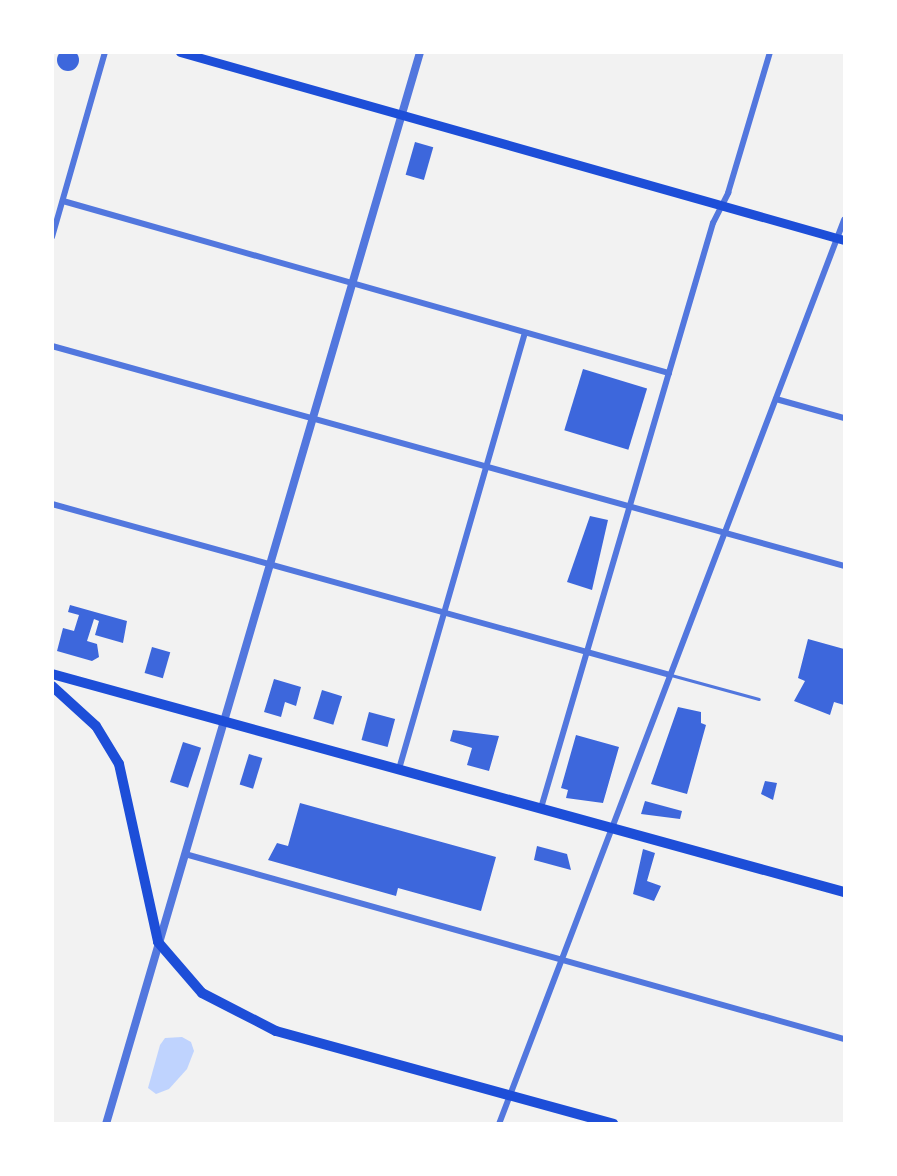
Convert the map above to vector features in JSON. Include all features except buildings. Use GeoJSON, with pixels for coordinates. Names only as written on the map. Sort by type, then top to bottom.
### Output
{"type":"FeatureCollection","features":[{"type":"Feature","properties":{"kind":"main road"},"geometry":{"type":"LineString","coordinates":[[180,52],[841,239]]}},
{"type":"Feature","properties":{"kind":"main road"},"geometry":{"type":"LineString","coordinates":[[52,674],[844,892]]}},
{"type":"Feature","properties":{"kind":"main road"},"geometry":{"type":"LineString","coordinates":[[52,686],[96,726],[119,764],[158,942],[202,993],[234,1014],[276,1031],[613,1124]]}},
{"type":"Feature","properties":{"kind":"street"},"geometry":{"type":"LineString","coordinates":[[52,237],[105,52]]}},
{"type":"Feature","properties":{"kind":"street"},"geometry":{"type":"LineString","coordinates":[[106,1124],[222,720],[420,52]]}},
{"type":"Feature","properties":{"kind":"street"},"geometry":{"type":"LineString","coordinates":[[541,808],[669,374],[770,52]]}},
{"type":"Feature","properties":{"kind":"street"},"geometry":{"type":"LineString","coordinates":[[63,201],[669,374]]}},
{"type":"Feature","properties":{"kind":"street"},"geometry":{"type":"LineString","coordinates":[[499,1124],[724,533],[841,239],[844,220]]}},
{"type":"Feature","properties":{"kind":"street"},"geometry":{"type":"LineString","coordinates":[[399,769],[525,333]]}},
{"type":"Feature","properties":{"kind":"street"},"geometry":{"type":"LineString","coordinates":[[52,346],[844,566]]}},
{"type":"Feature","properties":{"kind":"street"},"geometry":{"type":"LineString","coordinates":[[776,399],[844,418]]}},
{"type":"Feature","properties":{"kind":"street"},"geometry":{"type":"LineString","coordinates":[[52,504],[670,675]]}},
{"type":"Feature","properties":{"kind":"street"},"geometry":{"type":"LineString","coordinates":[[185,854],[560,962],[844,1039]]}},
{"type":"Feature","properties":{"kind":"lane"},"geometry":{"type":"LineString","coordinates":[[670,675],[759,699]]}},
{"type":"Feature","properties":{"kind":"water"},"geometry":{"type":"Polygon","coordinates":[[[182,1037],[191,1042],[194,1051],[187,1069],[169,1089],[156,1094],[148,1088],[160,1045],[165,1038],[182,1037]]]}}]}
